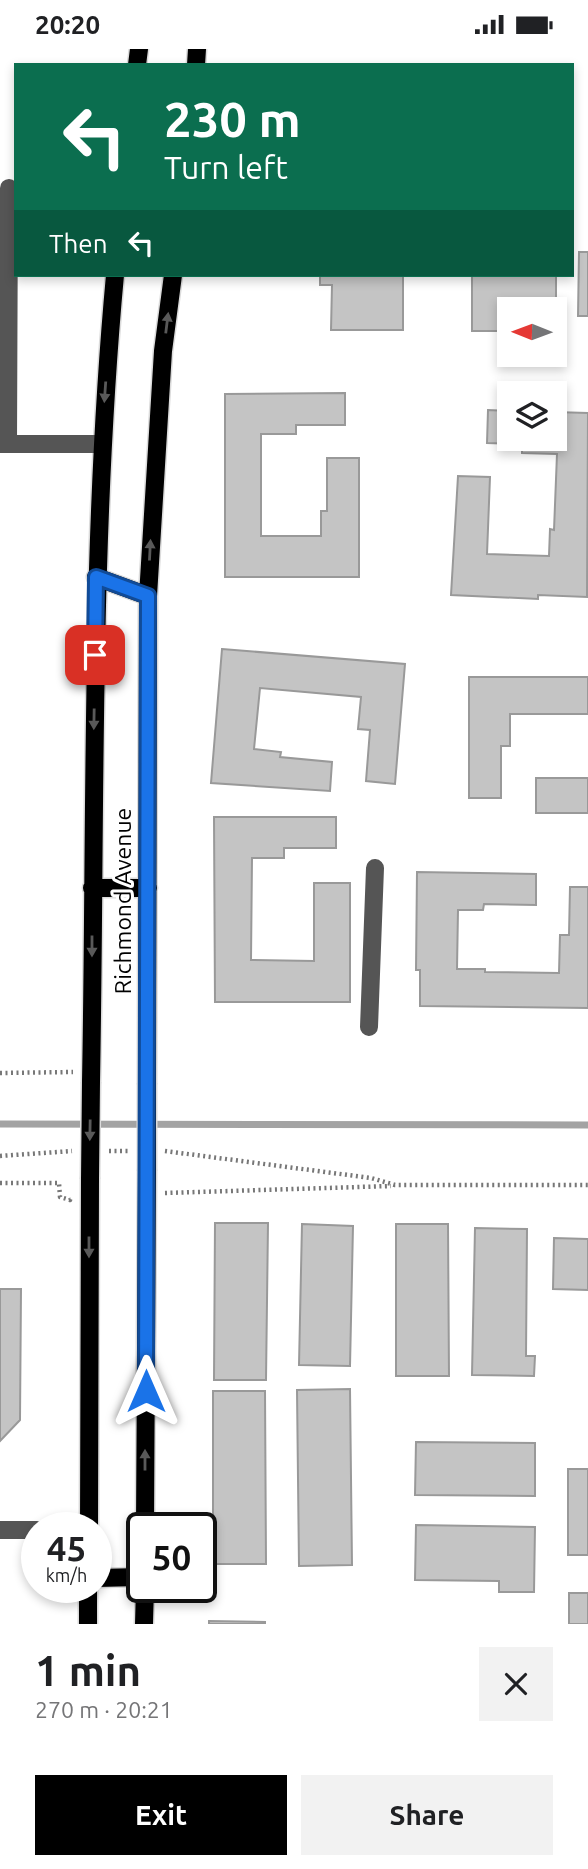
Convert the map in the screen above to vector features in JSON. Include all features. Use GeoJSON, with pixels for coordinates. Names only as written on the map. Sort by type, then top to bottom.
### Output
{"type":"FeatureCollection","features":[{"type":"Feature","properties":{"kind":"main road","name":"Richmond Avenue"},"geometry":{"type":"LineString","coordinates":[[89,1512],[96,577],[101,444],[115,277]]}},
{"type":"Feature","properties":{"kind":"main road","name":"Richmond Avenue"},"geometry":{"type":"LineString","coordinates":[[145,1512],[148,596],[163,351],[173,277]]}},
{"type":"Feature","properties":{"kind":"main road"},"geometry":{"type":"LineString","coordinates":[[96,577],[148,596]]}},
{"type":"Feature","properties":{"kind":"main road"},"geometry":{"type":"LineString","coordinates":[[92,888],[148,888]]}},
{"type":"Feature","properties":{"kind":"main road"},"geometry":{"type":"LineString","coordinates":[[88,1603],[88,1624]]}},
{"type":"Feature","properties":{"kind":"main road"},"geometry":{"type":"LineString","coordinates":[[145,1603],[145,1624]]}},
{"type":"Feature","properties":{"kind":"lane"},"geometry":{"type":"LineString","coordinates":[[8,188],[4,444],[101,444]]}},
{"type":"Feature","properties":{"kind":"lane"},"geometry":{"type":"LineString","coordinates":[[369,1027],[375,868]]}},
{"type":"Feature","properties":{"kind":"lane"},"geometry":{"type":"LineString","coordinates":[[0,1530],[21,1530]]}},
{"type":"Feature","properties":{"kind":"path"},"geometry":{"type":"LineString","coordinates":[[0,1073],[91,1077]]}},
{"type":"Feature","properties":{"kind":"path"},"geometry":{"type":"LineString","coordinates":[[0,1156],[76,1151]]}},
{"type":"Feature","properties":{"kind":"path"},"geometry":{"type":"LineString","coordinates":[[102,1151],[129,1151]]}},
{"type":"Feature","properties":{"kind":"path"},"geometry":{"type":"LineString","coordinates":[[155,1151],[270,1163],[371,1178],[395,1185]]}},
{"type":"Feature","properties":{"kind":"path"},"geometry":{"type":"LineString","coordinates":[[0,1183],[59,1183],[60,1197],[70,1200],[72,1185],[90,1185]]}},
{"type":"Feature","properties":{"kind":"path"},"geometry":{"type":"LineString","coordinates":[[164,1193],[395,1185],[588,1185]]}},
{"type":"Feature","properties":{"kind":"building"},"geometry":{"type":"Polygon","coordinates":[[[579,252],[588,252],[588,316],[578,316],[579,252]]]}},
{"type":"Feature","properties":{"kind":"building"},"geometry":{"type":"Polygon","coordinates":[[[320,277],[403,277],[403,330],[331,330],[332,285],[320,285],[320,277]]]}},
{"type":"Feature","properties":{"kind":"building"},"geometry":{"type":"Polygon","coordinates":[[[472,277],[556,277],[556,297],[497,297],[497,331],[472,331],[472,277]]]}},
{"type":"Feature","properties":{"kind":"building"},"geometry":{"type":"Polygon","coordinates":[[[345,393],[345,425],[296,425],[296,434],[261,434],[261,536],[321,536],[321,511],[327,511],[327,458],[359,458],[359,577],[225,577],[225,394],[345,393]]]}},
{"type":"Feature","properties":{"kind":"building"},"geometry":{"type":"Polygon","coordinates":[[[488,410],[497,410],[497,443],[487,443],[488,410]]]}},
{"type":"Feature","properties":{"kind":"building"},"geometry":{"type":"Polygon","coordinates":[[[567,412],[588,413],[587,597],[538,595],[538,599],[451,595],[458,476],[490,477],[487,554],[549,556],[550,529],[554,530],[557,454],[522,453],[567,451],[567,412]]]}},
{"type":"Feature","properties":{"kind":"building"},"geometry":{"type":"Polygon","coordinates":[[[222,649],[405,664],[395,784],[366,781],[370,730],[358,729],[361,697],[260,688],[254,749],[281,752],[280,757],[332,762],[330,791],[211,783],[222,649]]]}},
{"type":"Feature","properties":{"kind":"building"},"geometry":{"type":"Polygon","coordinates":[[[469,677],[588,677],[588,714],[510,714],[510,746],[501,746],[501,798],[469,798],[469,677]]]}},
{"type":"Feature","properties":{"kind":"building"},"geometry":{"type":"Polygon","coordinates":[[[536,778],[588,778],[588,813],[536,813],[536,778]]]}},
{"type":"Feature","properties":{"kind":"building"},"geometry":{"type":"Polygon","coordinates":[[[214,817],[336,817],[336,848],[284,848],[284,858],[252,858],[251,960],[314,961],[314,883],[350,883],[350,1002],[215,1002],[214,817]]]}},
{"type":"Feature","properties":{"kind":"building"},"geometry":{"type":"Polygon","coordinates":[[[417,872],[536,874],[536,905],[484,904],[483,910],[458,910],[457,969],[485,969],[485,972],[559,973],[560,935],[569,935],[570,887],[588,887],[588,1008],[420,1006],[420,970],[416,970],[417,872]]]}},
{"type":"Feature","properties":{"kind":"building"},"geometry":{"type":"Polygon","coordinates":[[[215,1223],[268,1223],[266,1380],[214,1380],[215,1223]]]}},
{"type":"Feature","properties":{"kind":"building"},"geometry":{"type":"Polygon","coordinates":[[[302,1224],[353,1226],[350,1366],[299,1365],[302,1224]]]}},
{"type":"Feature","properties":{"kind":"building"},"geometry":{"type":"Polygon","coordinates":[[[396,1224],[448,1224],[449,1376],[396,1376],[396,1224]]]}},
{"type":"Feature","properties":{"kind":"building"},"geometry":{"type":"Polygon","coordinates":[[[475,1228],[527,1229],[526,1356],[535,1356],[534,1376],[472,1375],[475,1228]]]}},
{"type":"Feature","properties":{"kind":"building"},"geometry":{"type":"Polygon","coordinates":[[[554,1238],[588,1239],[588,1290],[553,1289],[554,1238]]]}},
{"type":"Feature","properties":{"kind":"building"},"geometry":{"type":"Polygon","coordinates":[[[0,1289],[21,1289],[20,1420],[0,1441],[0,1289]]]}},
{"type":"Feature","properties":{"kind":"building"},"geometry":{"type":"Polygon","coordinates":[[[350,1389],[352,1565],[299,1566],[297,1390],[350,1389]]]}},
{"type":"Feature","properties":{"kind":"building"},"geometry":{"type":"Polygon","coordinates":[[[213,1391],[265,1391],[266,1564],[217,1564],[217,1512],[213,1512],[213,1391]]]}},
{"type":"Feature","properties":{"kind":"building"},"geometry":{"type":"Polygon","coordinates":[[[416,1442],[535,1443],[535,1496],[415,1495],[416,1442]]]}},
{"type":"Feature","properties":{"kind":"building"},"geometry":{"type":"Polygon","coordinates":[[[568,1469],[588,1469],[588,1555],[568,1555],[568,1469]]]}},
{"type":"Feature","properties":{"kind":"building"},"geometry":{"type":"Polygon","coordinates":[[[416,1525],[535,1527],[534,1592],[499,1592],[499,1581],[415,1580],[416,1525]]]}},
{"type":"Feature","properties":{"kind":"building"},"geometry":{"type":"Polygon","coordinates":[[[569,1593],[588,1593],[588,1624],[569,1624],[569,1593]]]}},
{"type":"Feature","properties":{"kind":"building"},"geometry":{"type":"Polygon","coordinates":[[[209,1621],[265,1622],[265,1624],[209,1624],[209,1621]]]}},
{"type":"Feature","properties":{"kind":"waterway"},"geometry":{"type":"LineString","coordinates":[[0,1124],[588,1125]]}},
{"type":"Feature","properties":{"kind":"route"},"geometry":{"type":"LineString","coordinates":[[95,655],[96,577],[148,596],[146,1391]]}}]}
